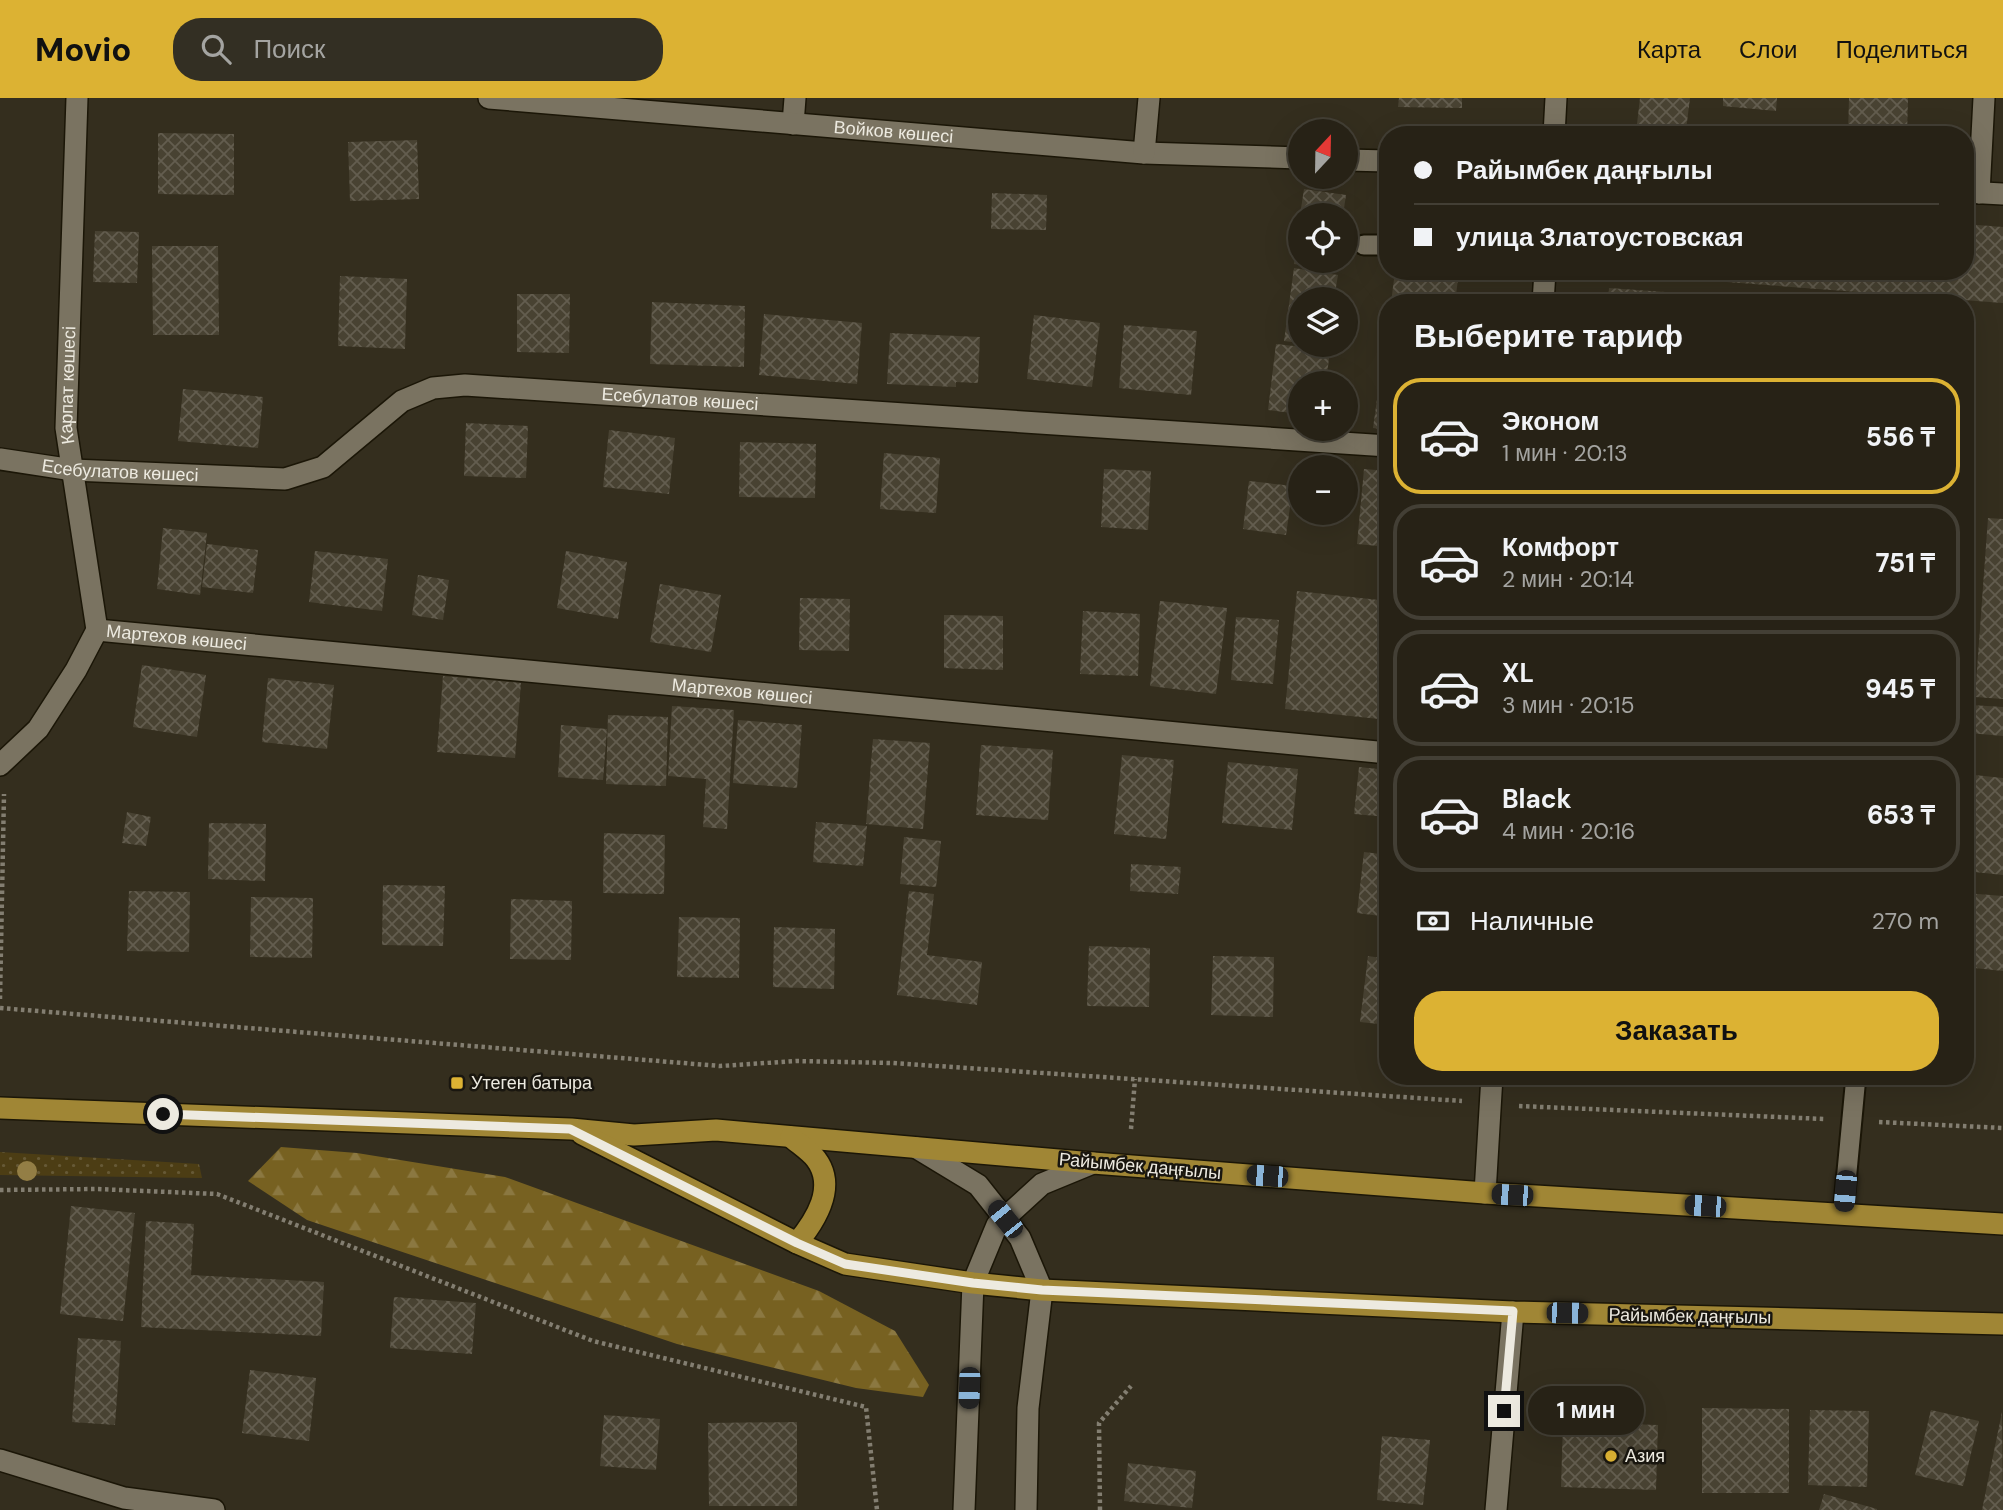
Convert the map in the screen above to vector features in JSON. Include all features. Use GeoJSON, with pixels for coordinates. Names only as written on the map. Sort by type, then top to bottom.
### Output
{"type":"FeatureCollection","features":[{"type":"Feature","properties":{"kind":"main road","name":"Райымбек даңғылы"},"geometry":{"type":"LineString","coordinates":[[0,1108],[570,1129],[634,1135],[716,1130],[1093,1163],[1485,1193],[2003,1224]]}},
{"type":"Feature","properties":{"kind":"main road","name":"Райымбек даңғылы"},"geometry":{"type":"LineString","coordinates":[[570,1129],[797,1243],[845,1264],[973,1283],[1042,1290],[1513,1311],[2003,1324]]}},
{"type":"Feature","properties":{"kind":"main road"},"geometry":{"type":"LineString","coordinates":[[791,1137],[816,1159],[825,1179],[823,1200],[813,1224],[797,1243]]}},
{"type":"Feature","properties":{"kind":"street","name":"Карпат көшесі"},"geometry":{"type":"LineString","coordinates":[[77,98],[66,428],[97,630]]}},
{"type":"Feature","properties":{"kind":"street","name":"Войков көшесі"},"geometry":{"type":"LineString","coordinates":[[489,98],[1144,153],[1288,158]]}},
{"type":"Feature","properties":{"kind":"street"},"geometry":{"type":"LineString","coordinates":[[793,124],[795,98]]}},
{"type":"Feature","properties":{"kind":"street"},"geometry":{"type":"LineString","coordinates":[[1144,153],[1149,98]]}},
{"type":"Feature","properties":{"kind":"street"},"geometry":{"type":"LineString","coordinates":[[1554,126],[1556,98]]}},
{"type":"Feature","properties":{"kind":"street"},"geometry":{"type":"LineString","coordinates":[[1974,176],[1984,98]]}},
{"type":"Feature","properties":{"kind":"street"},"geometry":{"type":"LineString","coordinates":[[1358,160],[1379,161]]}},
{"type":"Feature","properties":{"kind":"street"},"geometry":{"type":"LineString","coordinates":[[1974,192],[2003,194]]}},
{"type":"Feature","properties":{"kind":"street","name":"Есебулатов көшесі"},"geometry":{"type":"LineString","coordinates":[[0,459],[73,470],[285,479],[323,467],[402,401],[433,388],[465,385],[1379,445]]}},
{"type":"Feature","properties":{"kind":"street"},"geometry":{"type":"LineString","coordinates":[[3,763],[38,729],[76,670],[97,630]]}},
{"type":"Feature","properties":{"kind":"street","name":"Мартехов көшесі"},"geometry":{"type":"LineString","coordinates":[[97,630],[1379,752]]}},
{"type":"Feature","properties":{"kind":"street"},"geometry":{"type":"LineString","coordinates":[[1485,1193],[1491,1085]]}},
{"type":"Feature","properties":{"kind":"street"},"geometry":{"type":"LineString","coordinates":[[917,1148],[978,1185],[1020,1238],[1042,1290],[1028,1408],[1026,1510]]}},
{"type":"Feature","properties":{"kind":"street"},"geometry":{"type":"LineString","coordinates":[[964,1510],[973,1283],[997,1225],[1042,1184],[1093,1163]]}},
{"type":"Feature","properties":{"kind":"street"},"geometry":{"type":"LineString","coordinates":[[1496,1510],[1513,1311]]}},
{"type":"Feature","properties":{"kind":"street"},"geometry":{"type":"LineString","coordinates":[[0,1460],[124,1497],[214,1510]]}},
{"type":"Feature","properties":{"kind":"lane"},"geometry":{"type":"LineString","coordinates":[[1364,245],[1379,245]]}},
{"type":"Feature","properties":{"kind":"lane"},"geometry":{"type":"LineString","coordinates":[[1843,1214],[1855,1085]]}},
{"type":"Feature","properties":{"kind":"path"},"geometry":{"type":"LineString","coordinates":[[0,999],[3,763]]}},
{"type":"Feature","properties":{"kind":"path"},"geometry":{"type":"LineString","coordinates":[[0,1008],[720,1066],[796,1061],[892,1063],[1490,1104],[2003,1128]]}},
{"type":"Feature","properties":{"kind":"path"},"geometry":{"type":"LineString","coordinates":[[1131,1129],[1135,1079]]}},
{"type":"Feature","properties":{"kind":"path"},"geometry":{"type":"LineString","coordinates":[[0,1190],[96,1189],[217,1194],[593,1341],[866,1408],[877,1510]]}},
{"type":"Feature","properties":{"kind":"path"},"geometry":{"type":"LineString","coordinates":[[1100,1510],[1099,1423],[1131,1386]]}},
{"type":"Feature","properties":{"kind":"shaded area"},"geometry":{"type":"Polygon","coordinates":[[[0,1152],[199,1164],[202,1178],[0,1175],[0,1152]]]}},
{"type":"Feature","properties":{"kind":"green space"},"geometry":{"type":"Polygon","coordinates":[[[281,1147],[357,1153],[505,1177],[819,1291],[895,1331],[929,1385],[923,1397],[856,1388],[677,1344],[307,1220],[248,1181],[281,1147]]]}},
{"type":"Feature","properties":{"kind":"building"},"geometry":{"type":"Polygon","coordinates":[[[1399,98],[1462,98],[1462,108],[1398,107],[1399,98]]]}},
{"type":"Feature","properties":{"kind":"building"},"geometry":{"type":"Polygon","coordinates":[[[1640,98],[1690,98],[1686,126],[1637,124],[1640,98]]]}},
{"type":"Feature","properties":{"kind":"building"},"geometry":{"type":"Polygon","coordinates":[[[1723,98],[1777,98],[1776,111],[1723,106],[1723,98]]]}},
{"type":"Feature","properties":{"kind":"building"},"geometry":{"type":"Polygon","coordinates":[[[1849,98],[1908,98],[1907,126],[1848,126],[1849,98]]]}},
{"type":"Feature","properties":{"kind":"building"},"geometry":{"type":"Polygon","coordinates":[[[158,133],[234,134],[234,195],[158,194],[158,133]]]}},
{"type":"Feature","properties":{"kind":"building"},"geometry":{"type":"Polygon","coordinates":[[[417,140],[419,199],[350,201],[348,142],[417,140]]]}},
{"type":"Feature","properties":{"kind":"building"},"geometry":{"type":"Polygon","coordinates":[[[1304,189],[1346,195],[1345,203],[1302,203],[1304,189]]]}},
{"type":"Feature","properties":{"kind":"building"},"geometry":{"type":"Polygon","coordinates":[[[992,193],[1047,195],[1046,230],[991,229],[992,193]]]}},
{"type":"Feature","properties":{"kind":"building"},"geometry":{"type":"Polygon","coordinates":[[[1974,225],[2003,227],[2003,303],[1974,301],[1974,294],[1884,294],[1700,280],[1974,280],[1974,225]]]}},
{"type":"Feature","properties":{"kind":"building"},"geometry":{"type":"Polygon","coordinates":[[[95,231],[139,232],[137,283],[93,282],[95,231]]]}},
{"type":"Feature","properties":{"kind":"building"},"geometry":{"type":"Polygon","coordinates":[[[152,246],[218,246],[219,335],[153,335],[152,246]]]}},
{"type":"Feature","properties":{"kind":"building"},"geometry":{"type":"Polygon","coordinates":[[[1293,273],[1338,275],[1336,287],[1291,287],[1293,273]]]}},
{"type":"Feature","properties":{"kind":"building"},"geometry":{"type":"Polygon","coordinates":[[[340,276],[407,279],[405,349],[338,346],[340,276]]]}},
{"type":"Feature","properties":{"kind":"building"},"geometry":{"type":"Polygon","coordinates":[[[1394,280],[1458,280],[1456,294],[1392,294],[1394,280]]]}},
{"type":"Feature","properties":{"kind":"building"},"geometry":{"type":"Polygon","coordinates":[[[1609,288],[1693,294],[1609,294],[1609,288]]]}},
{"type":"Feature","properties":{"kind":"building"},"geometry":{"type":"Polygon","coordinates":[[[517,294],[570,294],[569,353],[517,352],[517,294]]]}},
{"type":"Feature","properties":{"kind":"building"},"geometry":{"type":"Polygon","coordinates":[[[652,302],[745,306],[744,367],[650,364],[652,302]]]}},
{"type":"Feature","properties":{"kind":"building"},"geometry":{"type":"Polygon","coordinates":[[[1288,312],[1288,342],[1284,341],[1288,312]]]}},
{"type":"Feature","properties":{"kind":"building"},"geometry":{"type":"Polygon","coordinates":[[[764,314],[862,323],[857,384],[759,375],[764,314]]]}},
{"type":"Feature","properties":{"kind":"building"},"geometry":{"type":"Polygon","coordinates":[[[1034,315],[1100,323],[1092,387],[1027,379],[1034,315]]]}},
{"type":"Feature","properties":{"kind":"building"},"geometry":{"type":"Polygon","coordinates":[[[1124,325],[1197,331],[1191,395],[1119,388],[1124,325]]]}},
{"type":"Feature","properties":{"kind":"building"},"geometry":{"type":"Polygon","coordinates":[[[890,333],[980,337],[978,383],[956,382],[956,387],[887,384],[890,333]]]}},
{"type":"Feature","properties":{"kind":"building"},"geometry":{"type":"Polygon","coordinates":[[[1276,344],[1288,345],[1288,357],[1329,357],[1327,371],[1288,371],[1288,412],[1268,410],[1276,344]]]}},
{"type":"Feature","properties":{"kind":"building"},"geometry":{"type":"Polygon","coordinates":[[[1379,385],[1379,429],[1373,428],[1379,385]]]}},
{"type":"Feature","properties":{"kind":"building"},"geometry":{"type":"Polygon","coordinates":[[[183,389],[263,397],[258,448],[178,441],[183,389]]]}},
{"type":"Feature","properties":{"kind":"building"},"geometry":{"type":"Polygon","coordinates":[[[466,423],[528,426],[526,478],[464,476],[466,423]]]}},
{"type":"Feature","properties":{"kind":"building"},"geometry":{"type":"Polygon","coordinates":[[[609,430],[675,438],[669,494],[603,487],[609,430]]]}},
{"type":"Feature","properties":{"kind":"building"},"geometry":{"type":"Polygon","coordinates":[[[740,442],[816,444],[815,498],[739,497],[740,442]]]}},
{"type":"Feature","properties":{"kind":"building"},"geometry":{"type":"Polygon","coordinates":[[[884,453],[940,458],[936,513],[880,509],[884,453]]]}},
{"type":"Feature","properties":{"kind":"building"},"geometry":{"type":"Polygon","coordinates":[[[1104,469],[1151,471],[1148,530],[1101,527],[1104,469]]]}},
{"type":"Feature","properties":{"kind":"building"},"geometry":{"type":"Polygon","coordinates":[[[1364,469],[1379,470],[1379,546],[1357,544],[1364,469]]]}},
{"type":"Feature","properties":{"kind":"building"},"geometry":{"type":"Polygon","coordinates":[[[1249,481],[1288,485],[1286,535],[1243,529],[1249,481]]]}},
{"type":"Feature","properties":{"kind":"building"},"geometry":{"type":"Polygon","coordinates":[[[1988,518],[2003,519],[2003,699],[1975,697],[1988,518]]]}},
{"type":"Feature","properties":{"kind":"building"},"geometry":{"type":"Polygon","coordinates":[[[163,528],[207,533],[200,595],[157,589],[163,528]]]}},
{"type":"Feature","properties":{"kind":"building"},"geometry":{"type":"Polygon","coordinates":[[[207,544],[258,550],[253,593],[202,587],[207,544]]]}},
{"type":"Feature","properties":{"kind":"building"},"geometry":{"type":"Polygon","coordinates":[[[315,551],[388,559],[382,611],[309,602],[315,551]]]}},
{"type":"Feature","properties":{"kind":"building"},"geometry":{"type":"Polygon","coordinates":[[[566,551],[627,562],[618,619],[557,608],[566,551]]]}},
{"type":"Feature","properties":{"kind":"building"},"geometry":{"type":"Polygon","coordinates":[[[418,575],[449,580],[443,620],[412,615],[418,575]]]}},
{"type":"Feature","properties":{"kind":"building"},"geometry":{"type":"Polygon","coordinates":[[[660,584],[721,595],[711,652],[650,642],[660,584]]]}},
{"type":"Feature","properties":{"kind":"building"},"geometry":{"type":"Polygon","coordinates":[[[1297,591],[1379,600],[1379,719],[1285,709],[1297,591]]]}},
{"type":"Feature","properties":{"kind":"building"},"geometry":{"type":"Polygon","coordinates":[[[800,598],[850,599],[849,651],[799,650],[800,598]]]}},
{"type":"Feature","properties":{"kind":"building"},"geometry":{"type":"Polygon","coordinates":[[[1160,601],[1227,608],[1216,694],[1150,686],[1160,601]]]}},
{"type":"Feature","properties":{"kind":"building"},"geometry":{"type":"Polygon","coordinates":[[[1083,611],[1140,614],[1138,676],[1080,674],[1083,611]]]}},
{"type":"Feature","properties":{"kind":"building"},"geometry":{"type":"Polygon","coordinates":[[[944,615],[1003,616],[1003,670],[944,668],[944,615]]]}},
{"type":"Feature","properties":{"kind":"building"},"geometry":{"type":"Polygon","coordinates":[[[1236,617],[1279,620],[1273,684],[1231,680],[1236,617]]]}},
{"type":"Feature","properties":{"kind":"building"},"geometry":{"type":"Polygon","coordinates":[[[142,665],[206,675],[197,737],[133,727],[142,665]]]}},
{"type":"Feature","properties":{"kind":"building"},"geometry":{"type":"Polygon","coordinates":[[[443,676],[521,683],[515,758],[437,752],[443,676]]]}},
{"type":"Feature","properties":{"kind":"building"},"geometry":{"type":"Polygon","coordinates":[[[268,678],[334,685],[327,749],[262,742],[268,678]]]}},
{"type":"Feature","properties":{"kind":"building"},"geometry":{"type":"Polygon","coordinates":[[[1974,705],[2003,707],[2003,736],[1974,733],[1974,705]]]}},
{"type":"Feature","properties":{"kind":"building"},"geometry":{"type":"Polygon","coordinates":[[[672,706],[734,710],[727,829],[703,827],[706,779],[668,776],[672,706]]]}},
{"type":"Feature","properties":{"kind":"building"},"geometry":{"type":"Polygon","coordinates":[[[608,715],[668,717],[666,786],[606,784],[608,715]]]}},
{"type":"Feature","properties":{"kind":"building"},"geometry":{"type":"Polygon","coordinates":[[[738,720],[802,725],[797,788],[733,783],[738,720]]]}},
{"type":"Feature","properties":{"kind":"building"},"geometry":{"type":"Polygon","coordinates":[[[561,725],[607,729],[603,780],[558,777],[561,725]]]}},
{"type":"Feature","properties":{"kind":"building"},"geometry":{"type":"Polygon","coordinates":[[[873,739],[930,743],[923,829],[866,824],[873,739]]]}},
{"type":"Feature","properties":{"kind":"building"},"geometry":{"type":"Polygon","coordinates":[[[981,745],[1053,750],[1048,820],[976,815],[981,745]]]}},
{"type":"Feature","properties":{"kind":"building"},"geometry":{"type":"Polygon","coordinates":[[[1122,755],[1174,760],[1166,839],[1114,834],[1122,755]]]}},
{"type":"Feature","properties":{"kind":"building"},"geometry":{"type":"Polygon","coordinates":[[[1228,762],[1298,769],[1292,830],[1222,823],[1228,762]]]}},
{"type":"Feature","properties":{"kind":"building"},"geometry":{"type":"Polygon","coordinates":[[[1359,767],[1379,769],[1379,816],[1354,814],[1359,767]]]}},
{"type":"Feature","properties":{"kind":"building"},"geometry":{"type":"Polygon","coordinates":[[[1974,775],[2003,778],[2003,875],[1974,872],[1974,775]]]}},
{"type":"Feature","properties":{"kind":"building"},"geometry":{"type":"Polygon","coordinates":[[[127,812],[151,817],[146,846],[122,843],[127,812]]]}},
{"type":"Feature","properties":{"kind":"building"},"geometry":{"type":"Polygon","coordinates":[[[816,822],[867,826],[863,866],[813,862],[816,822]]]}},
{"type":"Feature","properties":{"kind":"building"},"geometry":{"type":"Polygon","coordinates":[[[209,823],[266,824],[265,881],[208,879],[209,823]]]}},
{"type":"Feature","properties":{"kind":"building"},"geometry":{"type":"Polygon","coordinates":[[[604,833],[665,835],[664,894],[603,893],[604,833]]]}},
{"type":"Feature","properties":{"kind":"building"},"geometry":{"type":"Polygon","coordinates":[[[904,837],[941,841],[936,887],[900,884],[904,837]]]}},
{"type":"Feature","properties":{"kind":"building"},"geometry":{"type":"Polygon","coordinates":[[[1364,852],[1379,854],[1379,916],[1357,913],[1364,852]]]}},
{"type":"Feature","properties":{"kind":"building"},"geometry":{"type":"Polygon","coordinates":[[[1131,864],[1181,867],[1178,894],[1130,891],[1131,864]]]}},
{"type":"Feature","properties":{"kind":"building"},"geometry":{"type":"Polygon","coordinates":[[[383,885],[445,886],[443,946],[382,945],[383,885]]]}},
{"type":"Feature","properties":{"kind":"building"},"geometry":{"type":"Polygon","coordinates":[[[129,891],[190,892],[189,952],[127,951],[129,891]]]}},
{"type":"Feature","properties":{"kind":"building"},"geometry":{"type":"Polygon","coordinates":[[[909,891],[934,894],[927,955],[982,962],[977,1005],[897,995],[909,891]]]}},
{"type":"Feature","properties":{"kind":"building"},"geometry":{"type":"Polygon","coordinates":[[[1974,894],[2003,896],[2003,971],[1974,968],[1974,894]]]}},
{"type":"Feature","properties":{"kind":"building"},"geometry":{"type":"Polygon","coordinates":[[[251,897],[313,898],[312,958],[250,957],[251,897]]]}},
{"type":"Feature","properties":{"kind":"building"},"geometry":{"type":"Polygon","coordinates":[[[511,899],[572,901],[571,960],[510,959],[511,899]]]}},
{"type":"Feature","properties":{"kind":"building"},"geometry":{"type":"Polygon","coordinates":[[[679,917],[740,918],[739,978],[677,977],[679,917]]]}},
{"type":"Feature","properties":{"kind":"building"},"geometry":{"type":"Polygon","coordinates":[[[774,927],[835,929],[834,989],[773,987],[774,927]]]}},
{"type":"Feature","properties":{"kind":"building"},"geometry":{"type":"Polygon","coordinates":[[[1089,946],[1150,948],[1149,1007],[1087,1006],[1089,946]]]}},
{"type":"Feature","properties":{"kind":"building"},"geometry":{"type":"Polygon","coordinates":[[[1213,956],[1274,957],[1273,1017],[1211,1015],[1213,956]]]}},
{"type":"Feature","properties":{"kind":"building"},"geometry":{"type":"Polygon","coordinates":[[[1368,956],[1379,958],[1379,1024],[1360,1022],[1368,956]]]}},
{"type":"Feature","properties":{"kind":"building"},"geometry":{"type":"Polygon","coordinates":[[[71,1206],[135,1213],[123,1321],[60,1314],[71,1206]]]}},
{"type":"Feature","properties":{"kind":"building"},"geometry":{"type":"Polygon","coordinates":[[[146,1221],[194,1224],[191,1275],[324,1282],[321,1336],[141,1327],[146,1221]]]}},
{"type":"Feature","properties":{"kind":"building"},"geometry":{"type":"Polygon","coordinates":[[[394,1297],[476,1303],[472,1354],[390,1348],[394,1297]]]}},
{"type":"Feature","properties":{"kind":"building"},"geometry":{"type":"Polygon","coordinates":[[[78,1338],[121,1341],[115,1425],[72,1422],[78,1338]]]}},
{"type":"Feature","properties":{"kind":"building"},"geometry":{"type":"Polygon","coordinates":[[[250,1370],[316,1378],[309,1441],[242,1433],[250,1370]]]}},
{"type":"Feature","properties":{"kind":"building"},"geometry":{"type":"Polygon","coordinates":[[[1702,1408],[1789,1409],[1789,1493],[1702,1493],[1702,1408]]]}},
{"type":"Feature","properties":{"kind":"building"},"geometry":{"type":"Polygon","coordinates":[[[1810,1410],[1869,1411],[1867,1487],[1808,1485],[1810,1410]]]}},
{"type":"Feature","properties":{"kind":"building"},"geometry":{"type":"Polygon","coordinates":[[[1931,1410],[1979,1421],[1963,1486],[1915,1475],[1931,1410]]]}},
{"type":"Feature","properties":{"kind":"building"},"geometry":{"type":"Polygon","coordinates":[[[2002,1412],[2003,1510],[1982,1510],[2002,1412]]]}},
{"type":"Feature","properties":{"kind":"building"},"geometry":{"type":"Polygon","coordinates":[[[604,1415],[660,1419],[656,1470],[600,1466],[604,1415]]]}},
{"type":"Feature","properties":{"kind":"building"},"geometry":{"type":"Polygon","coordinates":[[[797,1422],[797,1506],[709,1506],[708,1423],[797,1422]]]}},
{"type":"Feature","properties":{"kind":"building"},"geometry":{"type":"Polygon","coordinates":[[[1563,1422],[1658,1425],[1656,1490],[1561,1487],[1563,1422]]]}},
{"type":"Feature","properties":{"kind":"building"},"geometry":{"type":"Polygon","coordinates":[[[1382,1436],[1430,1440],[1423,1505],[1377,1500],[1382,1436]]]}},
{"type":"Feature","properties":{"kind":"building"},"geometry":{"type":"Polygon","coordinates":[[[1128,1463],[1196,1471],[1192,1508],[1124,1501],[1128,1463]]]}},
{"type":"Feature","properties":{"kind":"building"},"geometry":{"type":"Polygon","coordinates":[[[1824,1494],[1877,1509],[1877,1510],[1819,1510],[1824,1494]]]}},
{"type":"Feature","properties":{"kind":"place","name":"Утеген батыра"},"geometry":{"type":"Point","coordinates":[457,1083]}},
{"type":"Feature","properties":{"kind":"place","name":"Азия"},"geometry":{"type":"Point","coordinates":[1611,1456]}},
{"type":"Feature","properties":{"kind":"route"},"geometry":{"type":"LineString","coordinates":[[163,1114],[570,1129],[797,1243],[845,1264],[973,1283],[1042,1290],[1513,1311],[1504,1411]]}}]}
